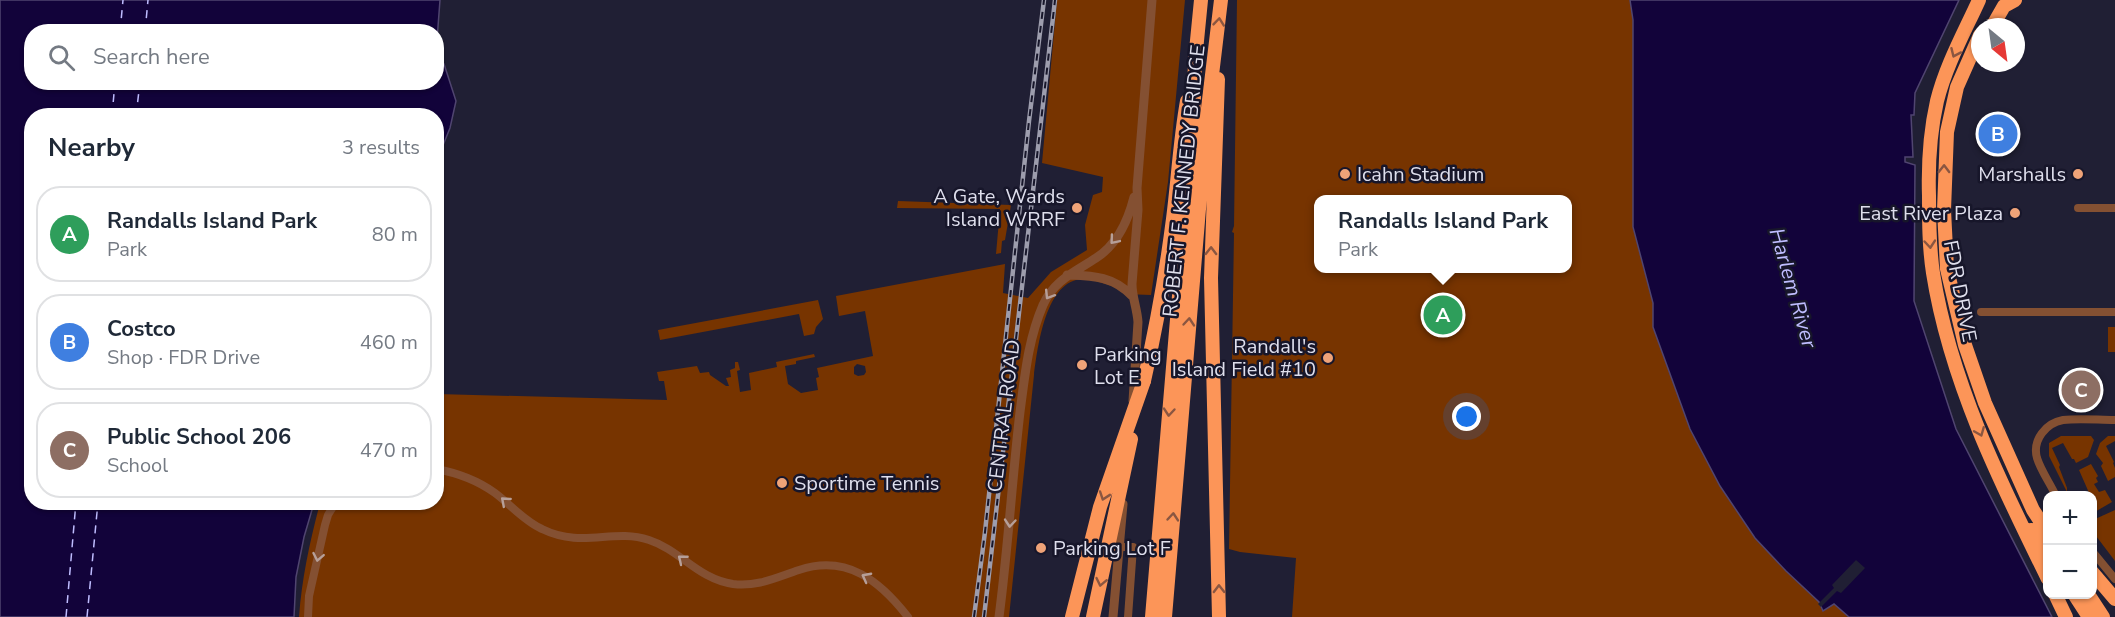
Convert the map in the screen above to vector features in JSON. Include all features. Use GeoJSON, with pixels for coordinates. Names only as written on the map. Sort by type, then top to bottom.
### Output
{"type":"FeatureCollection","features":[{"type":"Feature","properties":{"kind":"highway","name":"ROBERT F. KENNEDY BRIDGE"},"geometry":{"type":"LineString","coordinates":[[1152,617],[1193,129],[1195,61],[1201,0]]}},
{"type":"Feature","properties":{"kind":"highway","name":"ROBERT F. KENNEDY BRIDGE"},"geometry":{"type":"LineString","coordinates":[[1165,617],[1206,125],[1221,0]]}},
{"type":"Feature","properties":{"kind":"highway","name":"FDR DRIVE"},"geometry":{"type":"LineString","coordinates":[[1979,0],[1947,70],[1934,114],[1929,162],[1929,241],[1938,303],[1965,393],[2002,485],[2043,569]]}},
{"type":"Feature","properties":{"kind":"highway"},"geometry":{"type":"LineString","coordinates":[[1988,18],[1996,0]]}},
{"type":"Feature","properties":{"kind":"highway"},"geometry":{"type":"LineString","coordinates":[[1997,18],[2004,6],[2015,0]]}},
{"type":"Feature","properties":{"kind":"highway"},"geometry":{"type":"LineString","coordinates":[[1217,44],[1218,94],[1211,289],[1219,617]]}},
{"type":"Feature","properties":{"kind":"highway","name":"FDR DRIVE"},"geometry":{"type":"LineString","coordinates":[[1971,55],[1953,102],[1947,132],[1945,239],[1950,286],[1975,375],[1997,433],[2012,464]]}},
{"type":"Feature","properties":{"kind":"highway"},"geometry":{"type":"LineString","coordinates":[[1093,617],[1165,277],[1182,129],[1195,61]]}},
{"type":"Feature","properties":{"kind":"highway"},"geometry":{"type":"LineString","coordinates":[[1947,132],[1972,72]]}},
{"type":"Feature","properties":{"kind":"highway"},"geometry":{"type":"LineString","coordinates":[[1072,617],[1100,507],[1144,381]]}},
{"type":"Feature","properties":{"kind":"highway"},"geometry":{"type":"LineString","coordinates":[[2012,464],[2043,508]]}},
{"type":"Feature","properties":{"kind":"highway"},"geometry":{"type":"LineString","coordinates":[[2012,464],[2033,510],[2043,525]]}},
{"type":"Feature","properties":{"kind":"highway"},"geometry":{"type":"LineString","coordinates":[[2002,485],[2043,546]]}},
{"type":"Feature","properties":{"kind":"highway"},"geometry":{"type":"LineString","coordinates":[[2097,578],[2115,599]]}},
{"type":"Feature","properties":{"kind":"highway"},"geometry":{"type":"LineString","coordinates":[[2057,599],[2066,617]]}},
{"type":"Feature","properties":{"kind":"highway"},"geometry":{"type":"LineString","coordinates":[[2077,599],[2089,617]]}},
{"type":"Feature","properties":{"kind":"highway"},"geometry":{"type":"LineString","coordinates":[[2091,599],[2103,617]]}},
{"type":"Feature","properties":{"kind":"street","name":"CENTRAL ROAD"},"geometry":{"type":"LineString","coordinates":[[1113,617],[1135,383],[1138,315],[1132,296],[1138,210],[1137,188],[1152,0]]}},
{"type":"Feature","properties":{"kind":"street","name":"CENTRAL ROAD"},"geometry":{"type":"LineString","coordinates":[[999,617],[1015,452],[1030,343],[1046,297],[1067,275],[1097,257],[1119,235],[1131,212],[1137,188]]}},
{"type":"Feature","properties":{"kind":"street"},"geometry":{"type":"LineString","coordinates":[[2078,208],[2115,208]]}},
{"type":"Feature","properties":{"kind":"street"},"geometry":{"type":"LineString","coordinates":[[1067,275],[1104,277],[1118,284],[1132,296]]}},
{"type":"Feature","properties":{"kind":"street"},"geometry":{"type":"LineString","coordinates":[[1981,312],[2115,312]]}},
{"type":"Feature","properties":{"kind":"street"},"geometry":{"type":"LineString","coordinates":[[2054,491],[2039,462],[2037,448],[2041,433],[2061,420],[2115,420]]}},
{"type":"Feature","properties":{"kind":"street"},"geometry":{"type":"LineString","coordinates":[[444,471],[453,472],[480,483],[496,493],[535,526],[556,536],[576,539],[621,536],[650,540],[668,549],[705,575],[725,582],[751,584],[765,582],[817,566],[848,569],[883,587],[908,617]]}},
{"type":"Feature","properties":{"kind":"street"},"geometry":{"type":"LineString","coordinates":[[308,617],[309,596],[325,525],[331,510]]}},
{"type":"Feature","properties":{"kind":"street"},"geometry":{"type":"LineString","coordinates":[[1118,547],[1133,548],[1128,617]]}},
{"type":"Feature","properties":{"kind":"street"},"geometry":{"type":"LineString","coordinates":[[2097,557],[2115,579]]}},
{"type":"Feature","properties":{"kind":"shaded area"},"geometry":{"type":"Polygon","coordinates":[[[1057,0],[1185,0],[1168,182],[1151,295],[1124,294],[1107,284],[1079,280],[1066,285],[1056,296],[1048,311],[1038,346],[1034,375],[1009,617],[299,617],[307,559],[318,510],[444,510],[444,394],[667,400],[664,381],[659,381],[657,372],[697,366],[700,373],[709,372],[710,375],[729,386],[726,378],[731,377],[730,370],[735,368],[735,362],[738,362],[740,392],[751,390],[749,373],[777,367],[776,362],[814,354],[815,357],[785,366],[788,384],[801,393],[818,390],[817,368],[873,356],[865,311],[839,316],[836,296],[1005,264],[1003,293],[1028,298],[1051,272],[1087,250],[1085,225],[1093,195],[1102,192],[1103,177],[1042,163],[1057,0]],[[857,364],[854,367],[854,374],[858,376],[866,372],[865,366],[857,364]]]}},
{"type":"Feature","properties":{"kind":"shaded area"},"geometry":{"type":"Polygon","coordinates":[[[1237,0],[1630,0],[1633,20],[1633,227],[1653,303],[1653,327],[1690,429],[1720,486],[1755,538],[1819,602],[1823,610],[1834,604],[1849,617],[1292,617],[1296,558],[1229,549],[1234,233],[1232,232],[1234,226],[1237,0]]]}},
{"type":"Feature","properties":{"kind":"shaded area"},"geometry":{"type":"Polygon","coordinates":[[[898,201],[1011,205],[1001,253],[996,254],[1000,209],[897,208],[898,201]]]}},
{"type":"Feature","properties":{"kind":"shaded area"},"geometry":{"type":"Polygon","coordinates":[[[818,300],[823,319],[816,327],[814,334],[804,336],[799,314],[660,340],[658,330],[818,300]]]}},
{"type":"Feature","properties":{"kind":"shaded area"},"geometry":{"type":"Polygon","coordinates":[[[2108,327],[2115,327],[2115,352],[2108,352],[2108,327]]]}},
{"type":"Feature","properties":{"kind":"shaded area"},"geometry":{"type":"Polygon","coordinates":[[[2061,436],[2091,436],[2094,440],[2088,457],[2076,463],[2063,443],[2052,448],[2060,465],[2067,491],[2049,456],[2049,443],[2061,436]]]}},
{"type":"Feature","properties":{"kind":"shaded area"},"geometry":{"type":"Polygon","coordinates":[[[2108,436],[2115,436],[2115,441],[2106,446],[2114,462],[2115,477],[2108,481],[2101,466],[2103,463],[2096,454],[2100,443],[2108,436]]]}},
{"type":"Feature","properties":{"kind":"shaded area"},"geometry":{"type":"Polygon","coordinates":[[[2091,464],[2098,476],[2096,478],[2098,482],[2094,484],[2099,492],[2105,490],[2112,502],[2097,511],[2097,491],[2088,491],[2079,470],[2091,464]]]}},
{"type":"Feature","properties":{"kind":"shaded area"},"geometry":{"type":"Polygon","coordinates":[[[2115,510],[2115,561],[2097,537],[2097,518],[2115,510]]]}},
{"type":"Feature","properties":{"kind":"water"},"geometry":{"type":"Polygon","coordinates":[[[0,0],[440,0],[438,24],[24,24],[24,90],[444,90],[444,64],[456,101],[444,143],[444,108],[24,108],[24,510],[312,510],[296,577],[294,617],[0,617],[0,0]]]}},
{"type":"Feature","properties":{"kind":"water","name":"Harlem River"},"geometry":{"type":"Polygon","coordinates":[[[1630,0],[1959,0],[1915,93],[1914,115],[1911,115],[1913,157],[1905,157],[1905,162],[1915,165],[1914,301],[1956,429],[2052,617],[1849,617],[1834,604],[1823,611],[1819,602],[1755,538],[1720,486],[1690,429],[1653,327],[1653,303],[1633,227],[1633,20],[1630,0]]]}},
{"type":"Feature","properties":{"kind":"pier"},"geometry":{"type":"Polygon","coordinates":[[[1856,560],[1865,568],[1841,593],[1837,591],[1821,607],[1818,604],[1834,588],[1832,585],[1856,560]]]}},
{"type":"Feature","properties":{"kind":"ferry route"},"geometry":{"type":"LineString","coordinates":[[121,24],[123,0]]}},
{"type":"Feature","properties":{"kind":"ferry route"},"geometry":{"type":"LineString","coordinates":[[146,24],[148,0]]}},
{"type":"Feature","properties":{"kind":"ferry route"},"geometry":{"type":"LineString","coordinates":[[113,108],[114,90]]}},
{"type":"Feature","properties":{"kind":"ferry route"},"geometry":{"type":"LineString","coordinates":[[137,108],[139,90]]}},
{"type":"Feature","properties":{"kind":"ferry route"},"geometry":{"type":"LineString","coordinates":[[66,617],[75,510]]}},
{"type":"Feature","properties":{"kind":"ferry route"},"geometry":{"type":"LineString","coordinates":[[87,617],[97,510]]}},
{"type":"Feature","properties":{"kind":"railway"},"geometry":{"type":"LineString","coordinates":[[974,617],[1044,0]]}},
{"type":"Feature","properties":{"kind":"railway"},"geometry":{"type":"LineString","coordinates":[[984,617],[1055,0]]}},
{"type":"Feature","properties":{"kind":"place","name":"Costco"},"geometry":{"type":"Point","coordinates":[1998,134]}},
{"type":"Feature","properties":{"kind":"place","name":"Icahn Stadium"},"geometry":{"type":"Point","coordinates":[1345,174]}},
{"type":"Feature","properties":{"kind":"place","name":"Marshalls"},"geometry":{"type":"Point","coordinates":[2078,174]}},
{"type":"Feature","properties":{"kind":"place","name":"A Gate, Wards Island WRRF"},"geometry":{"type":"Point","coordinates":[1077,208]}},
{"type":"Feature","properties":{"kind":"place","name":"East River Plaza"},"geometry":{"type":"Point","coordinates":[2015,213]}},
{"type":"Feature","properties":{"kind":"place","name":"Randalls Island Park"},"geometry":{"type":"Point","coordinates":[1443,315]}},
{"type":"Feature","properties":{"kind":"place","name":"Randall's Island Field #10"},"geometry":{"type":"Point","coordinates":[1328,358]}},
{"type":"Feature","properties":{"kind":"place","name":"Parking Lot E"},"geometry":{"type":"Point","coordinates":[1082,365]}},
{"type":"Feature","properties":{"kind":"place","name":"Public School 206"},"geometry":{"type":"Point","coordinates":[2081,390]}},
{"type":"Feature","properties":{"kind":"place","name":"Sportime Tennis"},"geometry":{"type":"Point","coordinates":[782,483]}},
{"type":"Feature","properties":{"kind":"place","name":"Parking Lot F"},"geometry":{"type":"Point","coordinates":[1041,548]}}]}
